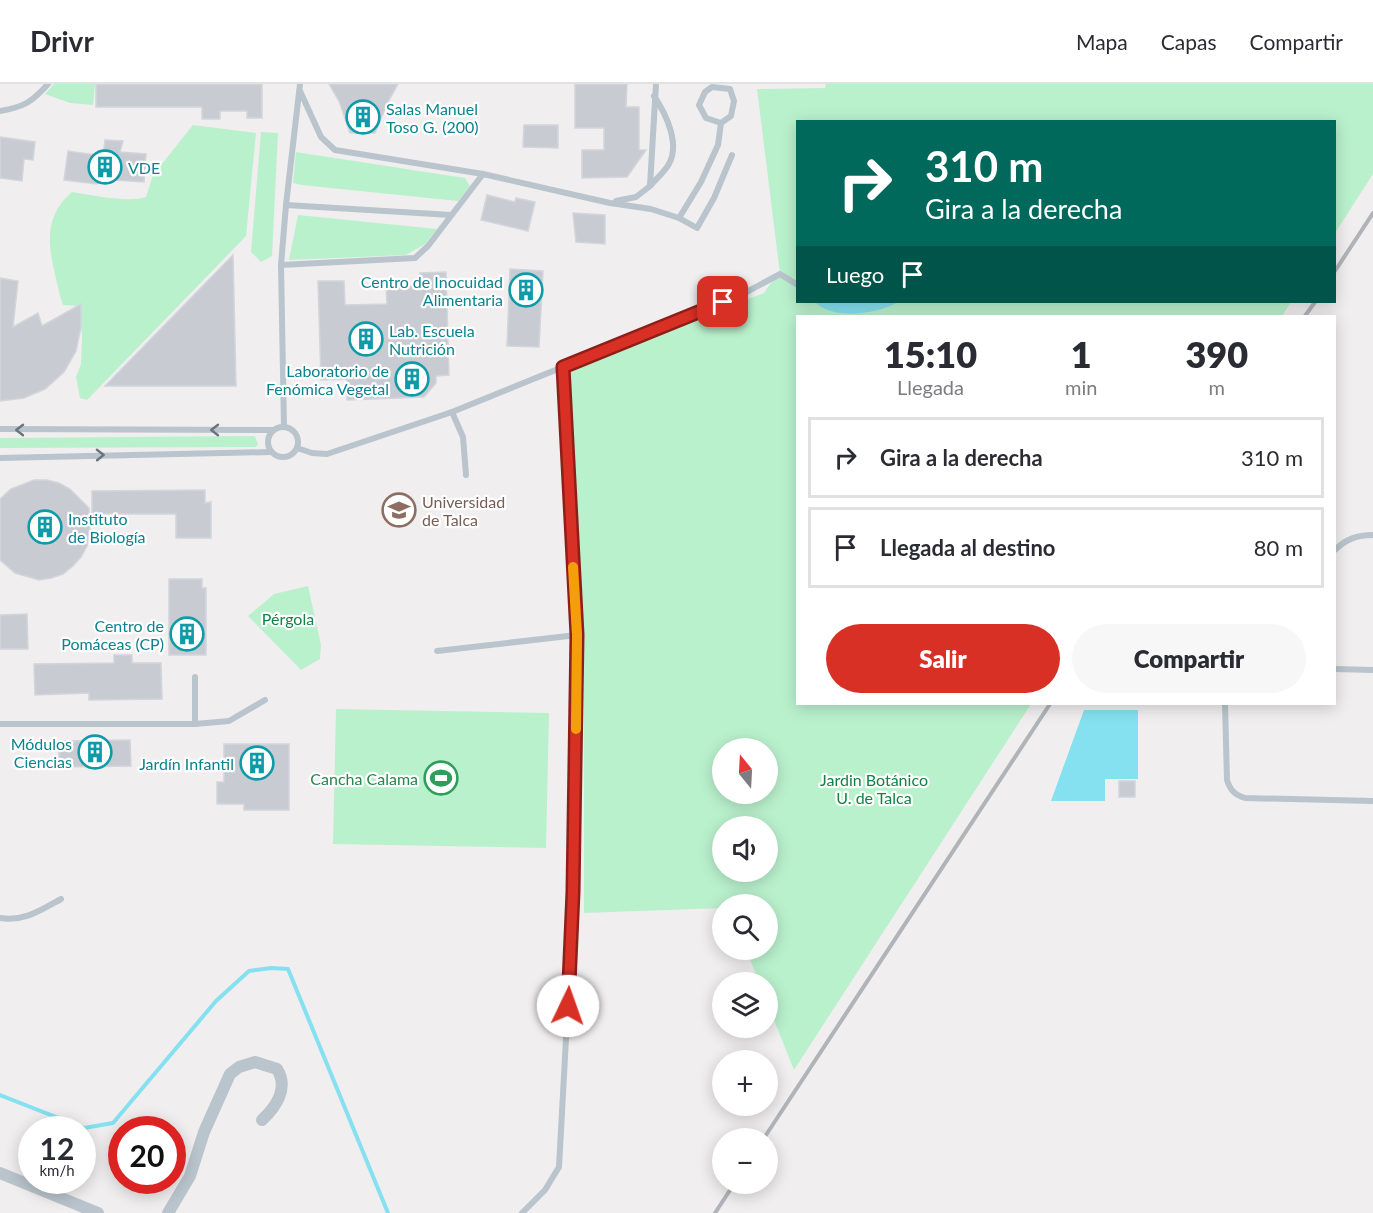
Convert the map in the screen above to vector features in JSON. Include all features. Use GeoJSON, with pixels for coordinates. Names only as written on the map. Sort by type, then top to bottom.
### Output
{"type":"FeatureCollection","features":[{"type":"Feature","properties":{"kind":"street"},"geometry":{"type":"LineString","coordinates":[[168,1213],[190,1176],[204,1132],[230,1074],[239,1067],[255,1062],[277,1069],[282,1080],[282,1093],[273,1110],[262,1120]]}},
{"type":"Feature","properties":{"kind":"street"},"geometry":{"type":"LineString","coordinates":[[0,1174],[73,1209],[98,1213]]}},
{"type":"Feature","properties":{"kind":"lane"},"geometry":{"type":"LineString","coordinates":[[0,111],[20,107],[38,96],[48,84]]}},
{"type":"Feature","properties":{"kind":"lane"},"geometry":{"type":"LineString","coordinates":[[650,186],[656,84]]}},
{"type":"Feature","properties":{"kind":"lane"},"geometry":{"type":"LineString","coordinates":[[680,218],[701,182],[718,145],[721,123],[731,116],[734,100],[730,89],[712,87],[705,92],[699,105],[706,118],[721,123]]}},
{"type":"Feature","properties":{"kind":"lane"},"geometry":{"type":"LineString","coordinates":[[300,88],[321,137],[335,150],[483,174],[651,209],[680,218],[697,228],[714,198],[732,155]]}},
{"type":"Feature","properties":{"kind":"lane"},"geometry":{"type":"LineString","coordinates":[[284,427],[281,265],[300,88]]}},
{"type":"Feature","properties":{"kind":"lane"},"geometry":{"type":"LineString","coordinates":[[610,202],[636,197],[650,186],[668,166],[671,157],[672,131],[666,113],[654,95]]}},
{"type":"Feature","properties":{"kind":"lane"},"geometry":{"type":"LineString","coordinates":[[281,265],[415,258],[428,246],[483,174]]}},
{"type":"Feature","properties":{"kind":"lane"},"geometry":{"type":"LineString","coordinates":[[286,205],[451,215]]}},
{"type":"Feature","properties":{"kind":"lane"},"geometry":{"type":"LineString","coordinates":[[297,448],[312,453],[327,454],[452,412],[743,294],[780,274],[796,284]]}},
{"type":"Feature","properties":{"kind":"lane"},"geometry":{"type":"LineString","coordinates":[[522,1213],[545,1191],[559,1167],[573,892],[577,635],[563,367]]}},
{"type":"Feature","properties":{"kind":"lane"},"geometry":{"type":"LineString","coordinates":[[452,412],[463,437],[466,476]]}},
{"type":"Feature","properties":{"kind":"lane"},"geometry":{"type":"LineString","coordinates":[[0,429],[273,430],[284,427],[295,432],[298,443],[297,448],[288,456],[281,457],[271,452],[0,458]]}},
{"type":"Feature","properties":{"kind":"lane"},"geometry":{"type":"LineString","coordinates":[[271,452],[268,441],[273,430]]}},
{"type":"Feature","properties":{"kind":"lane"},"geometry":{"type":"LineString","coordinates":[[1336,549],[1344,541],[1373,535]]}},
{"type":"Feature","properties":{"kind":"lane"},"geometry":{"type":"LineString","coordinates":[[437,651],[577,635]]}},
{"type":"Feature","properties":{"kind":"lane"},"geometry":{"type":"LineString","coordinates":[[1336,669],[1373,670]]}},
{"type":"Feature","properties":{"kind":"lane"},"geometry":{"type":"LineString","coordinates":[[195,677],[195,724]]}},
{"type":"Feature","properties":{"kind":"lane"},"geometry":{"type":"LineString","coordinates":[[0,724],[195,724],[229,721],[265,700]]}},
{"type":"Feature","properties":{"kind":"lane"},"geometry":{"type":"LineString","coordinates":[[1226,705],[1227,780],[1236,794],[1245,798],[1373,801]]}},
{"type":"Feature","properties":{"kind":"lane"},"geometry":{"type":"LineString","coordinates":[[0,918],[8,920],[30,916],[61,899]]}},
{"type":"Feature","properties":{"kind":"green space"},"geometry":{"type":"Polygon","coordinates":[[[54,84],[95,84],[93,105],[70,103],[45,94],[54,84]]]}},
{"type":"Feature","properties":{"kind":"green space","name":"Jardin Botánico U. de Talca"},"geometry":{"type":"Polygon","coordinates":[[[826,84],[1373,84],[1373,174],[1336,231],[1336,120],[796,120],[796,303],[1290,303],[1283,315],[796,315],[796,705],[1030,705],[794,1070],[778,1030],[778,972],[755,972],[750,960],[778,960],[778,894],[712,894],[712,908],[584,913],[584,638],[566,369],[764,293],[775,277],[780,274],[757,89],[825,88],[826,84]]]}},
{"type":"Feature","properties":{"kind":"green space"},"geometry":{"type":"Polygon","coordinates":[[[193,125],[256,133],[246,236],[87,400],[80,398],[76,377],[81,364],[82,337],[79,306],[63,305],[60,296],[50,241],[54,216],[72,192],[120,199],[146,197],[153,175],[193,125]]]}},
{"type":"Feature","properties":{"kind":"green space"},"geometry":{"type":"Polygon","coordinates":[[[261,132],[278,133],[272,256],[261,262],[251,252],[261,132]]]}},
{"type":"Feature","properties":{"kind":"green space"},"geometry":{"type":"Polygon","coordinates":[[[296,152],[465,178],[470,186],[458,201],[301,185],[293,183],[296,152]]]}},
{"type":"Feature","properties":{"kind":"green space"},"geometry":{"type":"Polygon","coordinates":[[[298,215],[437,229],[425,244],[406,255],[289,260],[298,215]]]}},
{"type":"Feature","properties":{"kind":"green space"},"geometry":{"type":"Polygon","coordinates":[[[255,436],[258,445],[255,447],[0,448],[0,438],[255,436]]]}},
{"type":"Feature","properties":{"kind":"green space","name":"Pérgola"},"geometry":{"type":"Polygon","coordinates":[[[308,586],[321,645],[320,659],[301,670],[248,616],[274,594],[308,586]]]}},
{"type":"Feature","properties":{"kind":"green space","name":"Cancha Calama"},"geometry":{"type":"Polygon","coordinates":[[[336,709],[549,713],[546,848],[333,844],[336,709]]]}},
{"type":"Feature","properties":{"kind":"water"},"geometry":{"type":"Polygon","coordinates":[[[816,303],[896,303],[879,310],[856,314],[833,312],[816,303]]]}},
{"type":"Feature","properties":{"kind":"water"},"geometry":{"type":"Polygon","coordinates":[[[1084,710],[1138,710],[1138,779],[1105,779],[1105,801],[1051,801],[1084,710]]]}},
{"type":"Feature","properties":{"kind":"building"},"geometry":{"type":"Polygon","coordinates":[[[96,84],[262,84],[262,118],[247,118],[247,111],[220,111],[220,119],[202,119],[202,107],[96,107],[96,84]]]}},
{"type":"Feature","properties":{"kind":"building","name":"Salas Manuel Toso G. (200)"},"geometry":{"type":"Polygon","coordinates":[[[329,84],[398,84],[375,133],[350,133],[339,101],[329,84]]]}},
{"type":"Feature","properties":{"kind":"building"},"geometry":{"type":"Polygon","coordinates":[[[575,84],[627,84],[626,107],[639,107],[639,150],[646,150],[627,177],[582,178],[582,150],[604,150],[604,128],[575,128],[575,84]]]}},
{"type":"Feature","properties":{"kind":"building"},"geometry":{"type":"Polygon","coordinates":[[[524,125],[558,125],[558,148],[523,147],[524,125]]]}},
{"type":"Feature","properties":{"kind":"building"},"geometry":{"type":"Polygon","coordinates":[[[0,137],[35,142],[33,160],[24,159],[22,181],[0,178],[0,137]]]}},
{"type":"Feature","properties":{"kind":"building","name":"VDE"},"geometry":{"type":"Polygon","coordinates":[[[105,140],[123,141],[120,152],[146,154],[144,182],[99,179],[97,184],[64,180],[68,151],[103,156],[105,140]]]}},
{"type":"Feature","properties":{"kind":"building"},"geometry":{"type":"Polygon","coordinates":[[[487,195],[515,202],[516,198],[535,202],[528,231],[481,220],[487,195]]]}},
{"type":"Feature","properties":{"kind":"building"},"geometry":{"type":"Polygon","coordinates":[[[573,213],[605,215],[605,244],[576,242],[573,213]]]}},
{"type":"Feature","properties":{"kind":"building"},"geometry":{"type":"Polygon","coordinates":[[[233,255],[236,386],[105,386],[233,255]]]}},
{"type":"Feature","properties":{"kind":"building","name":"Centro de Inocuidad Alimentaria"},"geometry":{"type":"Polygon","coordinates":[[[510,269],[543,271],[539,347],[507,346],[510,269]]]}},
{"type":"Feature","properties":{"kind":"building"},"geometry":{"type":"Polygon","coordinates":[[[446,272],[449,375],[436,376],[436,383],[424,397],[347,400],[347,379],[321,380],[318,281],[344,281],[345,305],[387,304],[386,286],[420,285],[420,273],[446,272]]]}},
{"type":"Feature","properties":{"kind":"building"},"geometry":{"type":"Polygon","coordinates":[[[0,278],[18,281],[13,327],[38,313],[42,326],[81,304],[81,327],[76,351],[64,372],[45,389],[24,398],[0,401],[0,278]]]}},
{"type":"Feature","properties":{"kind":"building","name":"Instituto de Biología"},"geometry":{"type":"Polygon","coordinates":[[[34,480],[59,483],[70,489],[89,508],[90,533],[81,557],[63,574],[39,580],[15,573],[0,560],[0,499],[11,489],[34,480]]]}},
{"type":"Feature","properties":{"kind":"building"},"geometry":{"type":"Polygon","coordinates":[[[205,490],[205,503],[211,502],[211,538],[176,538],[176,514],[92,514],[92,491],[205,490]]]}},
{"type":"Feature","properties":{"kind":"building","name":"Centro de Pomáceas (CP)"},"geometry":{"type":"Polygon","coordinates":[[[169,579],[202,579],[202,588],[206,588],[206,655],[169,655],[169,579]]]}},
{"type":"Feature","properties":{"kind":"building"},"geometry":{"type":"Polygon","coordinates":[[[27,614],[28,649],[0,649],[0,615],[27,614]]]}},
{"type":"Feature","properties":{"kind":"building"},"geometry":{"type":"Polygon","coordinates":[[[114,655],[132,655],[132,663],[161,663],[162,699],[89,700],[89,693],[35,695],[34,664],[114,663],[114,655]]]}},
{"type":"Feature","properties":{"kind":"building","name":"Módulos Ciencias"},"geometry":{"type":"Polygon","coordinates":[[[130,740],[131,766],[59,767],[59,741],[130,740]]]}},
{"type":"Feature","properties":{"kind":"building","name":"Jardín Infantil"},"geometry":{"type":"Polygon","coordinates":[[[224,744],[289,744],[289,810],[244,810],[244,804],[217,804],[217,782],[224,782],[224,744]]]}},
{"type":"Feature","properties":{"kind":"building"},"geometry":{"type":"Polygon","coordinates":[[[1119,781],[1135,781],[1135,797],[1119,797],[1119,781]]]}},
{"type":"Feature","properties":{"kind":"waterway"},"geometry":{"type":"LineString","coordinates":[[0,1095],[84,1128],[113,1123],[216,1001],[249,971],[271,968],[288,969],[388,1213]]}},
{"type":"Feature","properties":{"kind":"railway"},"geometry":{"type":"LineString","coordinates":[[1336,269],[1373,213]]}},
{"type":"Feature","properties":{"kind":"railway"},"geometry":{"type":"LineString","coordinates":[[1306,315],[1314,303]]}},
{"type":"Feature","properties":{"kind":"railway"},"geometry":{"type":"LineString","coordinates":[[771,1128],[1049,705]]}},
{"type":"Feature","properties":{"kind":"railway"},"geometry":{"type":"LineString","coordinates":[[715,1213],[727,1194]]}},
{"type":"Feature","properties":{"kind":"slow traffic"},"geometry":{"type":"LineString","coordinates":[[573,567],[577,635],[576,729]]}},
{"type":"Feature","properties":{"kind":"place","name":"Salas Manuel Toso G. (200)"},"geometry":{"type":"Point","coordinates":[363,117]}},
{"type":"Feature","properties":{"kind":"place","name":"VDE"},"geometry":{"type":"Point","coordinates":[105,167]}},
{"type":"Feature","properties":{"kind":"place","name":"Centro de Inocuidad Alimentaria"},"geometry":{"type":"Point","coordinates":[526,290]}},
{"type":"Feature","properties":{"kind":"place","name":"Lab. Escuela Nutrición"},"geometry":{"type":"Point","coordinates":[366,339]}},
{"type":"Feature","properties":{"kind":"place","name":"Laboratorio de Fenómica Vegetal"},"geometry":{"type":"Point","coordinates":[412,379]}},
{"type":"Feature","properties":{"kind":"place","name":"Universidad de Talca"},"geometry":{"type":"Point","coordinates":[399,510]}},
{"type":"Feature","properties":{"kind":"place","name":"Instituto de Biología"},"geometry":{"type":"Point","coordinates":[45,527]}},
{"type":"Feature","properties":{"kind":"place","name":"Centro de Pomáceas (CP)"},"geometry":{"type":"Point","coordinates":[187,634]}},
{"type":"Feature","properties":{"kind":"place","name":"Módulos Ciencias"},"geometry":{"type":"Point","coordinates":[95,752]}},
{"type":"Feature","properties":{"kind":"place","name":"Jardín Infantil"},"geometry":{"type":"Point","coordinates":[257,763]}},
{"type":"Feature","properties":{"kind":"place","name":"Cancha Calama"},"geometry":{"type":"Point","coordinates":[441,778]}},
{"type":"Feature","properties":{"kind":"route"},"geometry":{"type":"LineString","coordinates":[[568,1006],[573,892],[577,635],[563,367],[723,302]]}}]}
